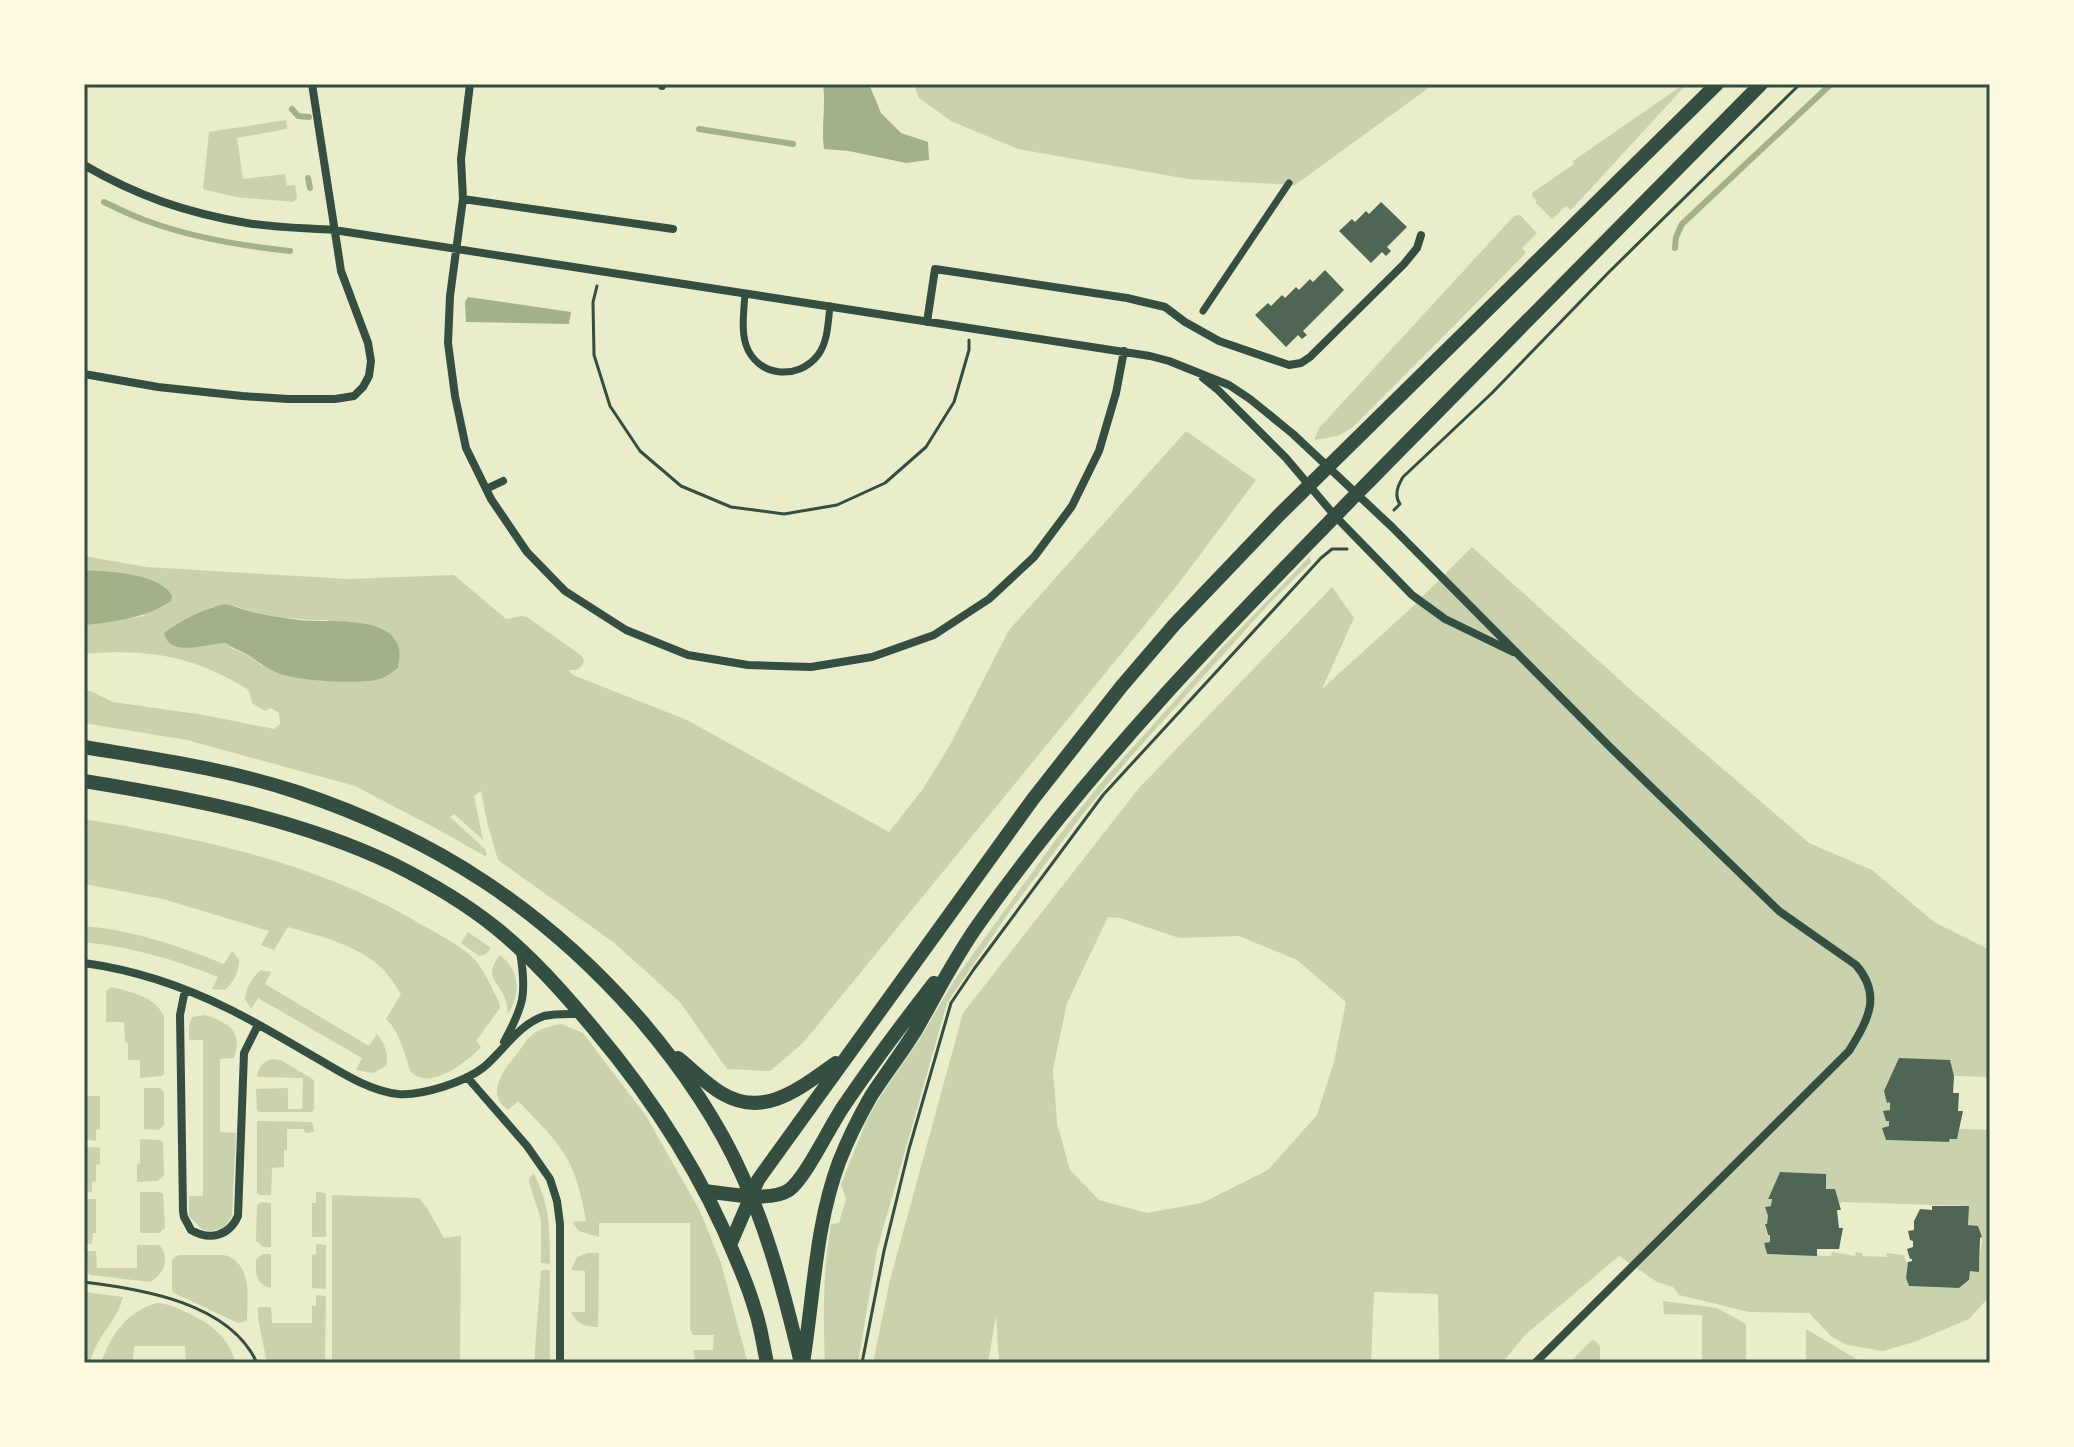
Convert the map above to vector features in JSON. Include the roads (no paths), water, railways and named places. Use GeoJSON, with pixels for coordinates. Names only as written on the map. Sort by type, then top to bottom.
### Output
{"type":"FeatureCollection","features":[{"type":"Feature","properties":{"kind":"main road"},"geometry":{"type":"LineString","coordinates":[[730,1245],[758,1180],[1015,823],[1121,687],[1222,573],[1717,84]]}},
{"type":"Feature","properties":{"kind":"main road"},"geometry":{"type":"LineString","coordinates":[[704,1191],[777,1195],[796,1184],[842,1109],[893,1036],[1078,794],[1214,642],[1335,516],[1761,84]]}},
{"type":"Feature","properties":{"kind":"main road"},"geometry":{"type":"LineString","coordinates":[[84,747],[212,770],[282,788],[371,819],[442,855],[492,886],[560,937],[619,995],[660,1043],[726,1142],[765,1233],[802,1363]]}},
{"type":"Feature","properties":{"kind":"main road"},"geometry":{"type":"LineString","coordinates":[[84,781],[229,809],[337,841],[438,889],[470,908],[520,948],[582,1014],[650,1100],[675,1139],[730,1245],[755,1309],[767,1363]]}},
{"type":"Feature","properties":{"kind":"main road"},"geometry":{"type":"LineString","coordinates":[[802,1363],[821,1225],[840,1161],[871,1097],[907,1045],[971,935]]}},
{"type":"Feature","properties":{"kind":"main road"},"geometry":{"type":"LineString","coordinates":[[660,1043],[719,1092],[745,1102],[775,1101],[790,1095],[847,1056]]}},
{"type":"Feature","properties":{"kind":"street"},"geometry":{"type":"LineString","coordinates":[[84,374],[158,387],[288,399],[354,396],[363,387],[369,376],[371,361],[368,343],[341,271],[312,84]]}},
{"type":"Feature","properties":{"kind":"street"},"geometry":{"type":"LineString","coordinates":[[470,84],[461,159],[463,199],[450,296],[448,343],[466,448],[491,499],[527,552],[565,591],[626,630],[688,655],[748,665],[811,667],[872,657],[934,635],[989,599],[1034,557],[1072,506],[1099,451],[1116,393],[1124,351]]}},
{"type":"Feature","properties":{"kind":"street"},"geometry":{"type":"LineString","coordinates":[[84,165],[152,200],[249,223],[334,230],[1124,351],[1169,361],[1229,385],[1293,434],[1779,911],[1856,965],[1866,976],[1870,991],[1866,1022],[1849,1051],[1535,1363]]}},
{"type":"Feature","properties":{"kind":"street"},"geometry":{"type":"LineString","coordinates":[[1203,311],[1289,183]]}},
{"type":"Feature","properties":{"kind":"street"},"geometry":{"type":"LineString","coordinates":[[463,199],[673,229]]}},
{"type":"Feature","properties":{"kind":"street"},"geometry":{"type":"LineString","coordinates":[[927,322],[935,269],[1127,298],[1165,307],[1219,341],[1289,365],[1301,363],[1404,264],[1417,248],[1421,235]]}},
{"type":"Feature","properties":{"kind":"street"},"geometry":{"type":"LineString","coordinates":[[745,294],[747,346],[765,367],[779,373],[807,367],[817,356],[827,331],[830,306]]}},
{"type":"Feature","properties":{"kind":"street"},"geometry":{"type":"LineString","coordinates":[[1192,370],[1218,390],[1281,452],[1335,516],[1412,595],[1445,619],[1521,656]]}},
{"type":"Feature","properties":{"kind":"street"},"geometry":{"type":"LineString","coordinates":[[486,489],[503,481]]}},
{"type":"Feature","properties":{"kind":"street"},"geometry":{"type":"LineString","coordinates":[[500,1050],[523,1003],[525,982],[520,948]]}},
{"type":"Feature","properties":{"kind":"street"},"geometry":{"type":"LineString","coordinates":[[84,963],[118,967],[185,990],[229,1009],[349,1077],[399,1094],[444,1086],[482,1069],[513,1037],[543,1017],[582,1014]]}},
{"type":"Feature","properties":{"kind":"street"},"geometry":{"type":"LineString","coordinates":[[185,990],[180,1015],[183,1211],[191,1230],[205,1236],[227,1232],[238,1216],[244,1053],[258,1025]]}},
{"type":"Feature","properties":{"kind":"street"},"geometry":{"type":"LineString","coordinates":[[1822,1064],[1829,1071]]}},
{"type":"Feature","properties":{"kind":"street"},"geometry":{"type":"LineString","coordinates":[[467,1077],[527,1146],[550,1179],[560,1224],[560,1363]]}},
{"type":"Feature","properties":{"kind":"waterway"},"geometry":{"type":"LineString","coordinates":[[1675,248],[1682,224],[1831,84]]}},
{"type":"Feature","properties":{"kind":"waterway"},"geometry":{"type":"LineString","coordinates":[[292,109],[298,116],[309,117]]}},
{"type":"Feature","properties":{"kind":"waterway"},"geometry":{"type":"LineString","coordinates":[[699,129],[793,144]]}},
{"type":"Feature","properties":{"kind":"waterway"},"geometry":{"type":"LineString","coordinates":[[308,178],[310,188]]}},
{"type":"Feature","properties":{"kind":"waterway"},"geometry":{"type":"LineString","coordinates":[[104,202],[138,218],[184,233],[290,251]]}}]}
